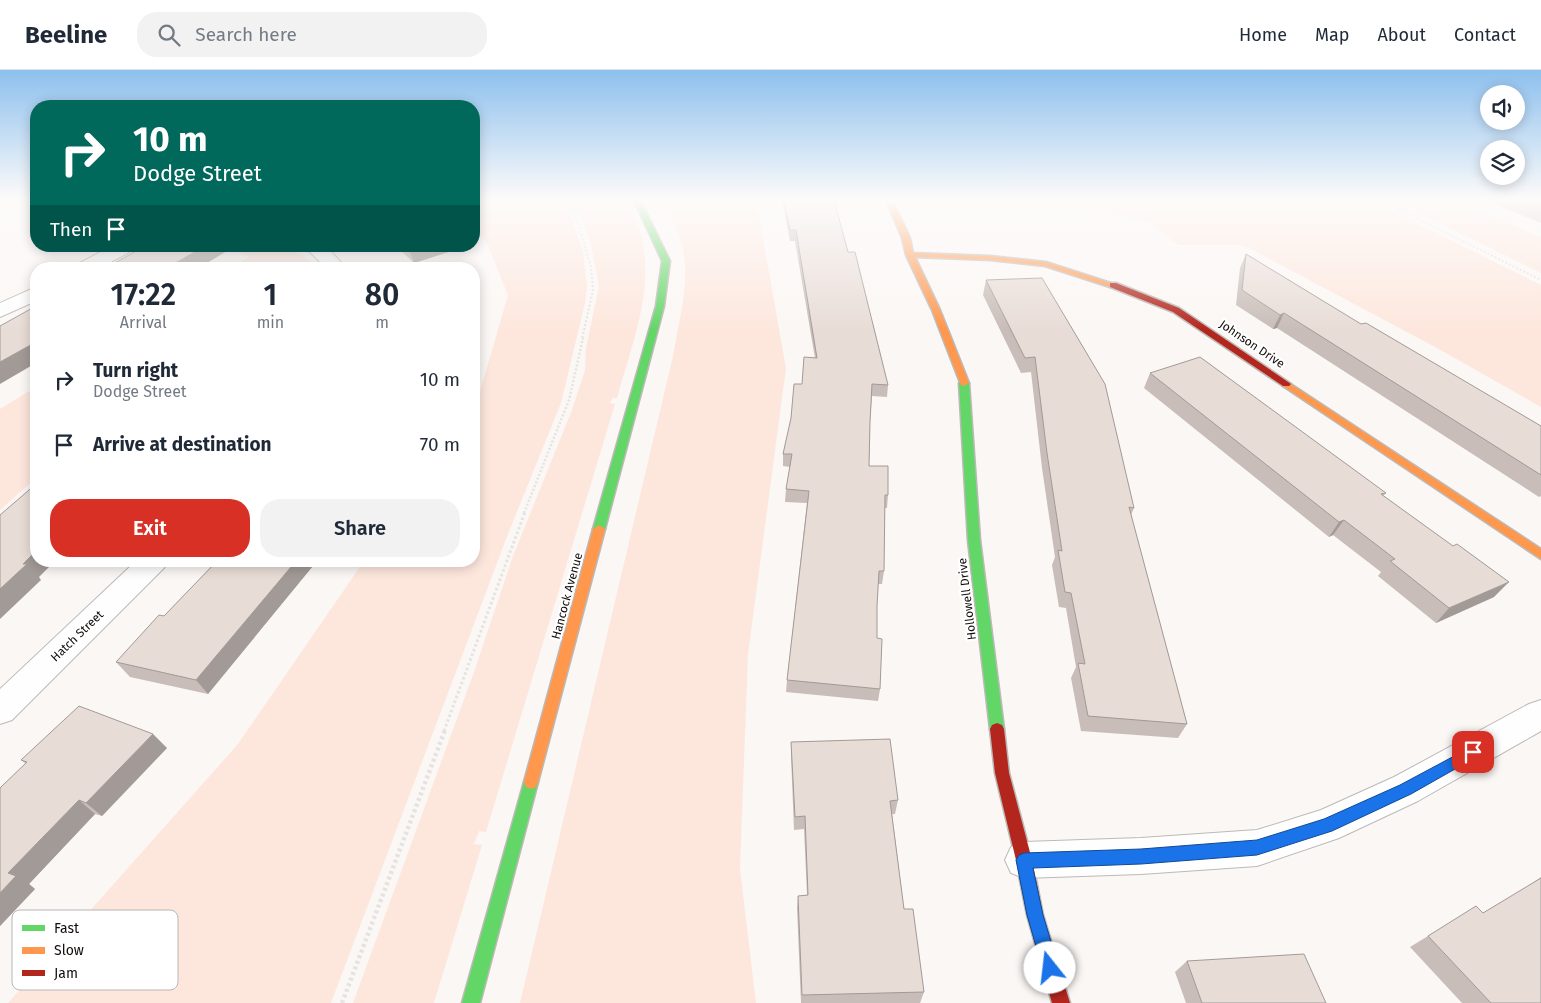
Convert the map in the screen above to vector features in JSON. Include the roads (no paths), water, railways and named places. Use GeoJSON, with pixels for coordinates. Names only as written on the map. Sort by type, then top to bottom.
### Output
{"type":"FeatureCollection","features":[{"type":"Feature","properties":{"kind":"street","name":"Hancock Avenue"},"geometry":{"type":"LineString","coordinates":[[471,1003],[660,306],[666,261],[657,244]]}},
{"type":"Feature","properties":{"kind":"street","name":"Hollowell Drive"},"geometry":{"type":"LineString","coordinates":[[907,244],[910,255],[936,310],[965,386],[974,540],[1002,773],[1024,860],[1035,915],[1061,1003]]}},
{"type":"Feature","properties":{"kind":"street"},"geometry":{"type":"LineString","coordinates":[[96,262],[115,252]]}},
{"type":"Feature","properties":{"kind":"street"},"geometry":{"type":"LineString","coordinates":[[321,252],[331,262]]}},
{"type":"Feature","properties":{"kind":"street","name":"Johnson Drive"},"geometry":{"type":"LineString","coordinates":[[910,255],[990,258],[1046,264],[1113,285],[1176,310],[1541,556]]}},
{"type":"Feature","properties":{"kind":"street"},"geometry":{"type":"LineString","coordinates":[[0,312],[30,296]]}},
{"type":"Feature","properties":{"kind":"street","name":"Hatch Street"},"geometry":{"type":"LineString","coordinates":[[0,710],[148,567]]}},
{"type":"Feature","properties":{"kind":"street"},"geometry":{"type":"LineString","coordinates":[[1024,860],[1141,856],[1257,848],[1326,826],[1406,789],[1541,714]]}}]}
